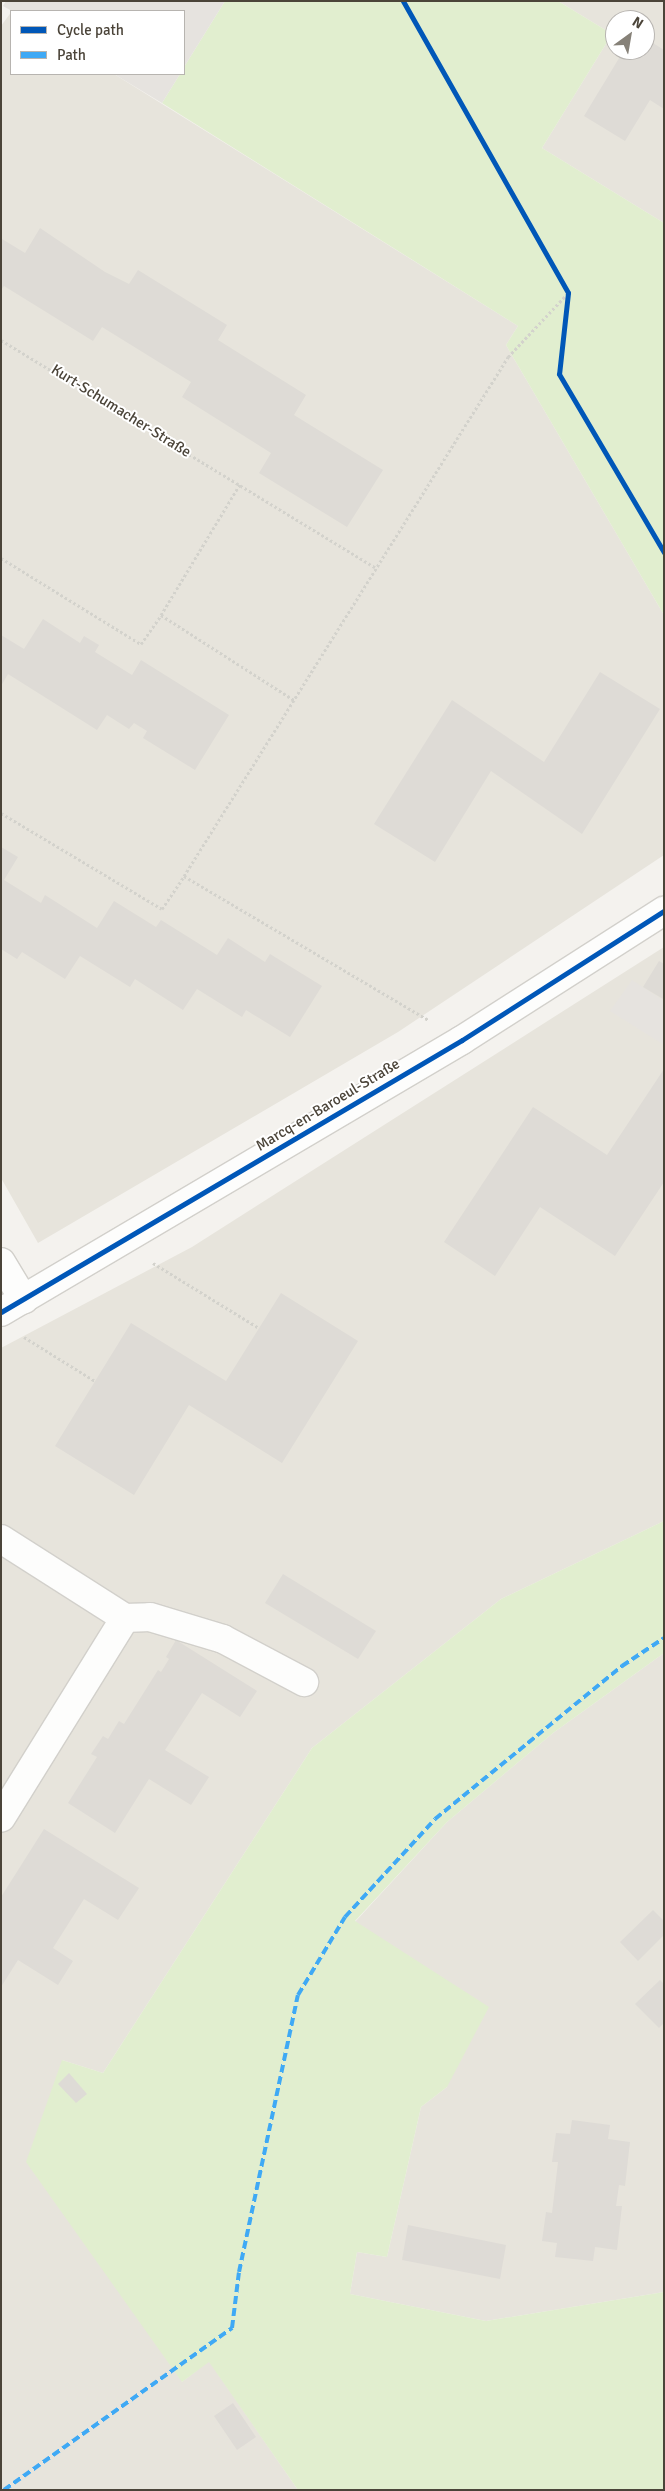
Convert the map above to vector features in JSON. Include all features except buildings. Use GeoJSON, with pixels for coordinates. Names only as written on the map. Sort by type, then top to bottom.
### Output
{"type":"FeatureCollection","features":[{"type":"Feature","properties":{"kind":"street","name":"Marcq-en-Baroeul-Straße"},"geometry":{"type":"LineString","coordinates":[[14,1315],[124,1242],[462,1040],[664,911]]}},
{"type":"Feature","properties":{"kind":"street"},"geometry":{"type":"LineString","coordinates":[[1,1262],[14,1315]]}},
{"type":"Feature","properties":{"kind":"street"},"geometry":{"type":"LineString","coordinates":[[1,1539],[124,1618],[150,1617],[214,1636],[304,1682]]}},
{"type":"Feature","properties":{"kind":"street"},"geometry":{"type":"LineString","coordinates":[[1,1818],[124,1618]]}},
{"type":"Feature","properties":{"kind":"path"},"geometry":{"type":"LineString","coordinates":[[1,813],[162,909],[508,357],[568,293]]}},
{"type":"Feature","properties":{"kind":"path"},"geometry":{"type":"LineString","coordinates":[[1,558],[141,644],[161,615],[240,484]]}},
{"type":"Feature","properties":{"kind":"path"},"geometry":{"type":"LineString","coordinates":[[161,615],[294,700]]}},
{"type":"Feature","properties":{"kind":"path"},"geometry":{"type":"LineString","coordinates":[[184,876],[462,1040]]}},
{"type":"Feature","properties":{"kind":"path"},"geometry":{"type":"LineString","coordinates":[[124,1242],[259,1328]]}},
{"type":"Feature","properties":{"kind":"path"},"geometry":{"type":"LineString","coordinates":[[14,1315],[95,1381]]}},
{"type":"Feature","properties":{"kind":"shaded area"},"geometry":{"type":"Polygon","coordinates":[[[6,1],[225,1],[185,65],[185,10],[10,10],[3,6],[6,1]]]}},
{"type":"Feature","properties":{"kind":"shaded area"},"geometry":{"type":"Polygon","coordinates":[[[558,1],[664,1],[664,223],[542,148],[605,45],[605,60],[655,60],[655,10],[605,10],[605,30],[558,1]]]}},
{"type":"Feature","properties":{"kind":"shaded area"},"geometry":{"type":"Polygon","coordinates":[[[10,14],[10,75],[116,75],[518,326],[506,345],[664,615],[664,855],[398,1032],[38,1243],[1,1178],[1,26],[10,14]]]}},
{"type":"Feature","properties":{"kind":"shaded area"},"geometry":{"type":"Polygon","coordinates":[[[116,75],[179,75],[162,103],[116,75]]]}},
{"type":"Feature","properties":{"kind":"shaded area"},"geometry":{"type":"Polygon","coordinates":[[[664,947],[664,1521],[501,1599],[312,1748],[103,2073],[62,2060],[182,2382],[209,2361],[298,2490],[1,2490],[1,1348],[192,1247],[664,947]]]}},
{"type":"Feature","properties":{"kind":"shaded area"},"geometry":{"type":"Polygon","coordinates":[[[632,980],[664,1001],[664,1045],[610,1011],[632,980]]]}},
{"type":"Feature","properties":{"kind":"shaded area"},"geometry":{"type":"Polygon","coordinates":[[[664,1653],[664,2292],[486,2321],[350,2294],[357,2252],[387,2257],[421,2107],[447,2087],[355,1922],[447,1822],[553,1733],[664,1653]]]}},
{"type":"Feature","properties":{"kind":"green space"},"geometry":{"type":"Polygon","coordinates":[[[225,1],[558,1],[605,30],[605,45],[542,148],[664,223],[664,615],[506,345],[518,326],[162,103],[179,75],[185,75],[185,65],[225,1]]]}},
{"type":"Feature","properties":{"kind":"green space"},"geometry":{"type":"Polygon","coordinates":[[[664,1521],[664,1653],[553,1733],[447,1822],[355,1921],[489,2007],[447,2087],[421,2107],[387,2257],[357,2252],[350,2294],[486,2321],[664,2292],[664,2490],[298,2490],[209,2362],[182,2382],[26,2162],[62,2060],[103,2073],[312,1748],[501,1599],[664,1521]]]}},
{"type":"Feature","properties":{"kind":"marked path"},"geometry":{"type":"LineString","coordinates":[[4,2490],[232,2328],[239,2272],[298,1995],[345,1917],[435,1819],[622,1666],[664,1638]]}},
{"type":"Feature","properties":{"kind":"cycle path"},"geometry":{"type":"LineString","coordinates":[[403,1],[568,293],[559,374],[664,552]]}},
{"type":"Feature","properties":{"kind":"cycle path"},"geometry":{"type":"LineString","coordinates":[[1,1312],[462,1040],[664,911]]}}]}
